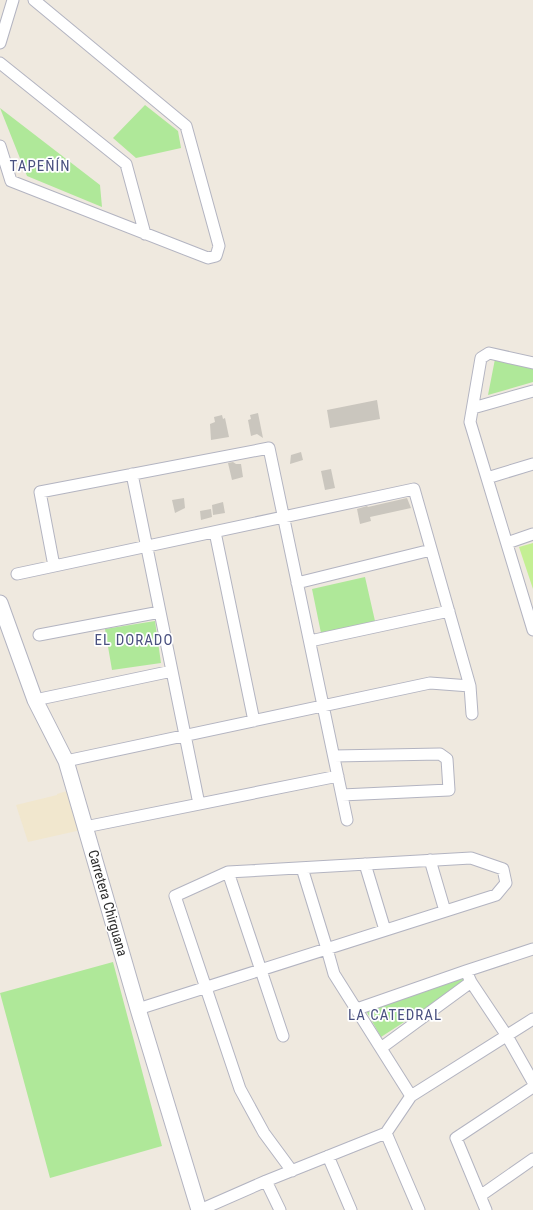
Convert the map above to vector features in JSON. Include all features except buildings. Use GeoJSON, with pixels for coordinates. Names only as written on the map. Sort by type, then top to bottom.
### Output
{"type":"FeatureCollection","features":[{"type":"Feature","properties":{"kind":"street"},"geometry":{"type":"LineString","coordinates":[[0,43],[13,0]]}},
{"type":"Feature","properties":{"kind":"street"},"geometry":{"type":"LineString","coordinates":[[0,146],[11,181],[208,258],[216,256],[219,246],[186,126],[34,0]]}},
{"type":"Feature","properties":{"kind":"street"},"geometry":{"type":"LineString","coordinates":[[0,63],[126,164],[145,234]]}},
{"type":"Feature","properties":{"kind":"street"},"geometry":{"type":"LineString","coordinates":[[533,363],[489,353],[481,358],[470,422],[507,543],[530,606],[533,630]]}},
{"type":"Feature","properties":{"kind":"street"},"geometry":{"type":"LineString","coordinates":[[473,408],[533,391]]}},
{"type":"Feature","properties":{"kind":"street"},"geometry":{"type":"LineString","coordinates":[[54,566],[40,492],[269,448],[347,820]]}},
{"type":"Feature","properties":{"kind":"street"},"geometry":{"type":"LineString","coordinates":[[487,478],[533,464]]}},
{"type":"Feature","properties":{"kind":"street"},"geometry":{"type":"LineString","coordinates":[[132,474],[199,804]]}},
{"type":"Feature","properties":{"kind":"street"},"geometry":{"type":"LineString","coordinates":[[17,574],[414,489],[470,686],[472,714]]}},
{"type":"Feature","properties":{"kind":"street"},"geometry":{"type":"LineString","coordinates":[[215,532],[254,721]]}},
{"type":"Feature","properties":{"kind":"street"},"geometry":{"type":"LineString","coordinates":[[507,543],[533,534]]}},
{"type":"Feature","properties":{"kind":"street"},"geometry":{"type":"LineString","coordinates":[[297,583],[431,550]]}},
{"type":"Feature","properties":{"kind":"street","name":"Carretera Chirguana"},"geometry":{"type":"LineString","coordinates":[[0,603],[35,700],[66,761],[138,1009],[199,1210]]}},
{"type":"Feature","properties":{"kind":"street"},"geometry":{"type":"LineString","coordinates":[[39,635],[160,612]]}},
{"type":"Feature","properties":{"kind":"street"},"geometry":{"type":"LineString","coordinates":[[310,641],[449,612]]}},
{"type":"Feature","properties":{"kind":"street"},"geometry":{"type":"LineString","coordinates":[[35,700],[172,671]]}},
{"type":"Feature","properties":{"kind":"street"},"geometry":{"type":"LineString","coordinates":[[66,761],[430,683],[470,686]]}},
{"type":"Feature","properties":{"kind":"street"},"geometry":{"type":"LineString","coordinates":[[334,756],[440,754],[448,759],[449,790],[342,795]]}},
{"type":"Feature","properties":{"kind":"street"},"geometry":{"type":"LineString","coordinates":[[85,827],[338,776]]}},
{"type":"Feature","properties":{"kind":"street"},"geometry":{"type":"LineString","coordinates":[[138,1009],[205,987],[496,895],[506,883],[503,870],[471,858],[228,872],[175,896],[205,987],[240,1089],[264,1133],[292,1171]]}},
{"type":"Feature","properties":{"kind":"street"},"geometry":{"type":"LineString","coordinates":[[430,860],[445,911]]}},
{"type":"Feature","properties":{"kind":"street"},"geometry":{"type":"LineString","coordinates":[[365,864],[385,930]]}},
{"type":"Feature","properties":{"kind":"street"},"geometry":{"type":"LineString","coordinates":[[302,868],[334,974],[411,1096]]}},
{"type":"Feature","properties":{"kind":"street"},"geometry":{"type":"LineString","coordinates":[[228,872],[283,1036]]}},
{"type":"Feature","properties":{"kind":"street"},"geometry":{"type":"LineString","coordinates":[[357,1009],[533,949]]}},
{"type":"Feature","properties":{"kind":"street"},"geometry":{"type":"LineString","coordinates":[[466,971],[471,982],[507,1036],[533,1082]]}},
{"type":"Feature","properties":{"kind":"street"},"geometry":{"type":"LineString","coordinates":[[381,1048],[471,982]]}},
{"type":"Feature","properties":{"kind":"street"},"geometry":{"type":"LineString","coordinates":[[199,1210],[266,1181],[386,1134],[411,1096],[533,1019]]}},
{"type":"Feature","properties":{"kind":"street"},"geometry":{"type":"LineString","coordinates":[[486,1210],[456,1138],[533,1087]]}},
{"type":"Feature","properties":{"kind":"street"},"geometry":{"type":"LineString","coordinates":[[386,1134],[419,1210]]}},
{"type":"Feature","properties":{"kind":"street"},"geometry":{"type":"LineString","coordinates":[[328,1156],[351,1210]]}},
{"type":"Feature","properties":{"kind":"street"},"geometry":{"type":"LineString","coordinates":[[480,1196],[533,1159]]}},
{"type":"Feature","properties":{"kind":"street"},"geometry":{"type":"LineString","coordinates":[[266,1181],[280,1210]]}},
{"type":"Feature","properties":{"kind":"shaded area"},"geometry":{"type":"Polygon","coordinates":[[[70,790],[81,830],[28,842],[16,805],[57,795],[70,790]]]}},
{"type":"Feature","properties":{"kind":"green space"},"geometry":{"type":"Polygon","coordinates":[[[145,105],[178,131],[181,148],[136,158],[113,138],[145,105]]]}},
{"type":"Feature","properties":{"kind":"green space"},"geometry":{"type":"Polygon","coordinates":[[[0,108],[100,185],[102,207],[27,176],[0,108]]]}},
{"type":"Feature","properties":{"kind":"green space"},"geometry":{"type":"Polygon","coordinates":[[[495,359],[533,367],[533,382],[488,395],[495,359]]]}},
{"type":"Feature","properties":{"kind":"green space"},"geometry":{"type":"Polygon","coordinates":[[[533,543],[533,589],[519,547],[533,543]]]}},
{"type":"Feature","properties":{"kind":"green space"},"geometry":{"type":"Polygon","coordinates":[[[365,577],[375,621],[321,633],[312,589],[365,577]]]}},
{"type":"Feature","properties":{"kind":"green space"},"geometry":{"type":"Polygon","coordinates":[[[155,621],[161,663],[112,670],[105,629],[155,621]]]}},
{"type":"Feature","properties":{"kind":"green space"},"geometry":{"type":"Polygon","coordinates":[[[113,962],[162,1146],[50,1178],[0,993],[113,962]]]}},
{"type":"Feature","properties":{"kind":"green space"},"geometry":{"type":"Polygon","coordinates":[[[462,975],[466,982],[381,1037],[365,1009],[462,975]]]}},
{"type":"Feature","properties":{"kind":"district","name":"TAPEÑÍN"},"geometry":{"type":"Point","coordinates":[40,166]}},
{"type":"Feature","properties":{"kind":"district","name":"EL DORADO"},"geometry":{"type":"Point","coordinates":[134,640]}},
{"type":"Feature","properties":{"kind":"district","name":"LA CATEDRAL"},"geometry":{"type":"Point","coordinates":[395,1015]}}]}
